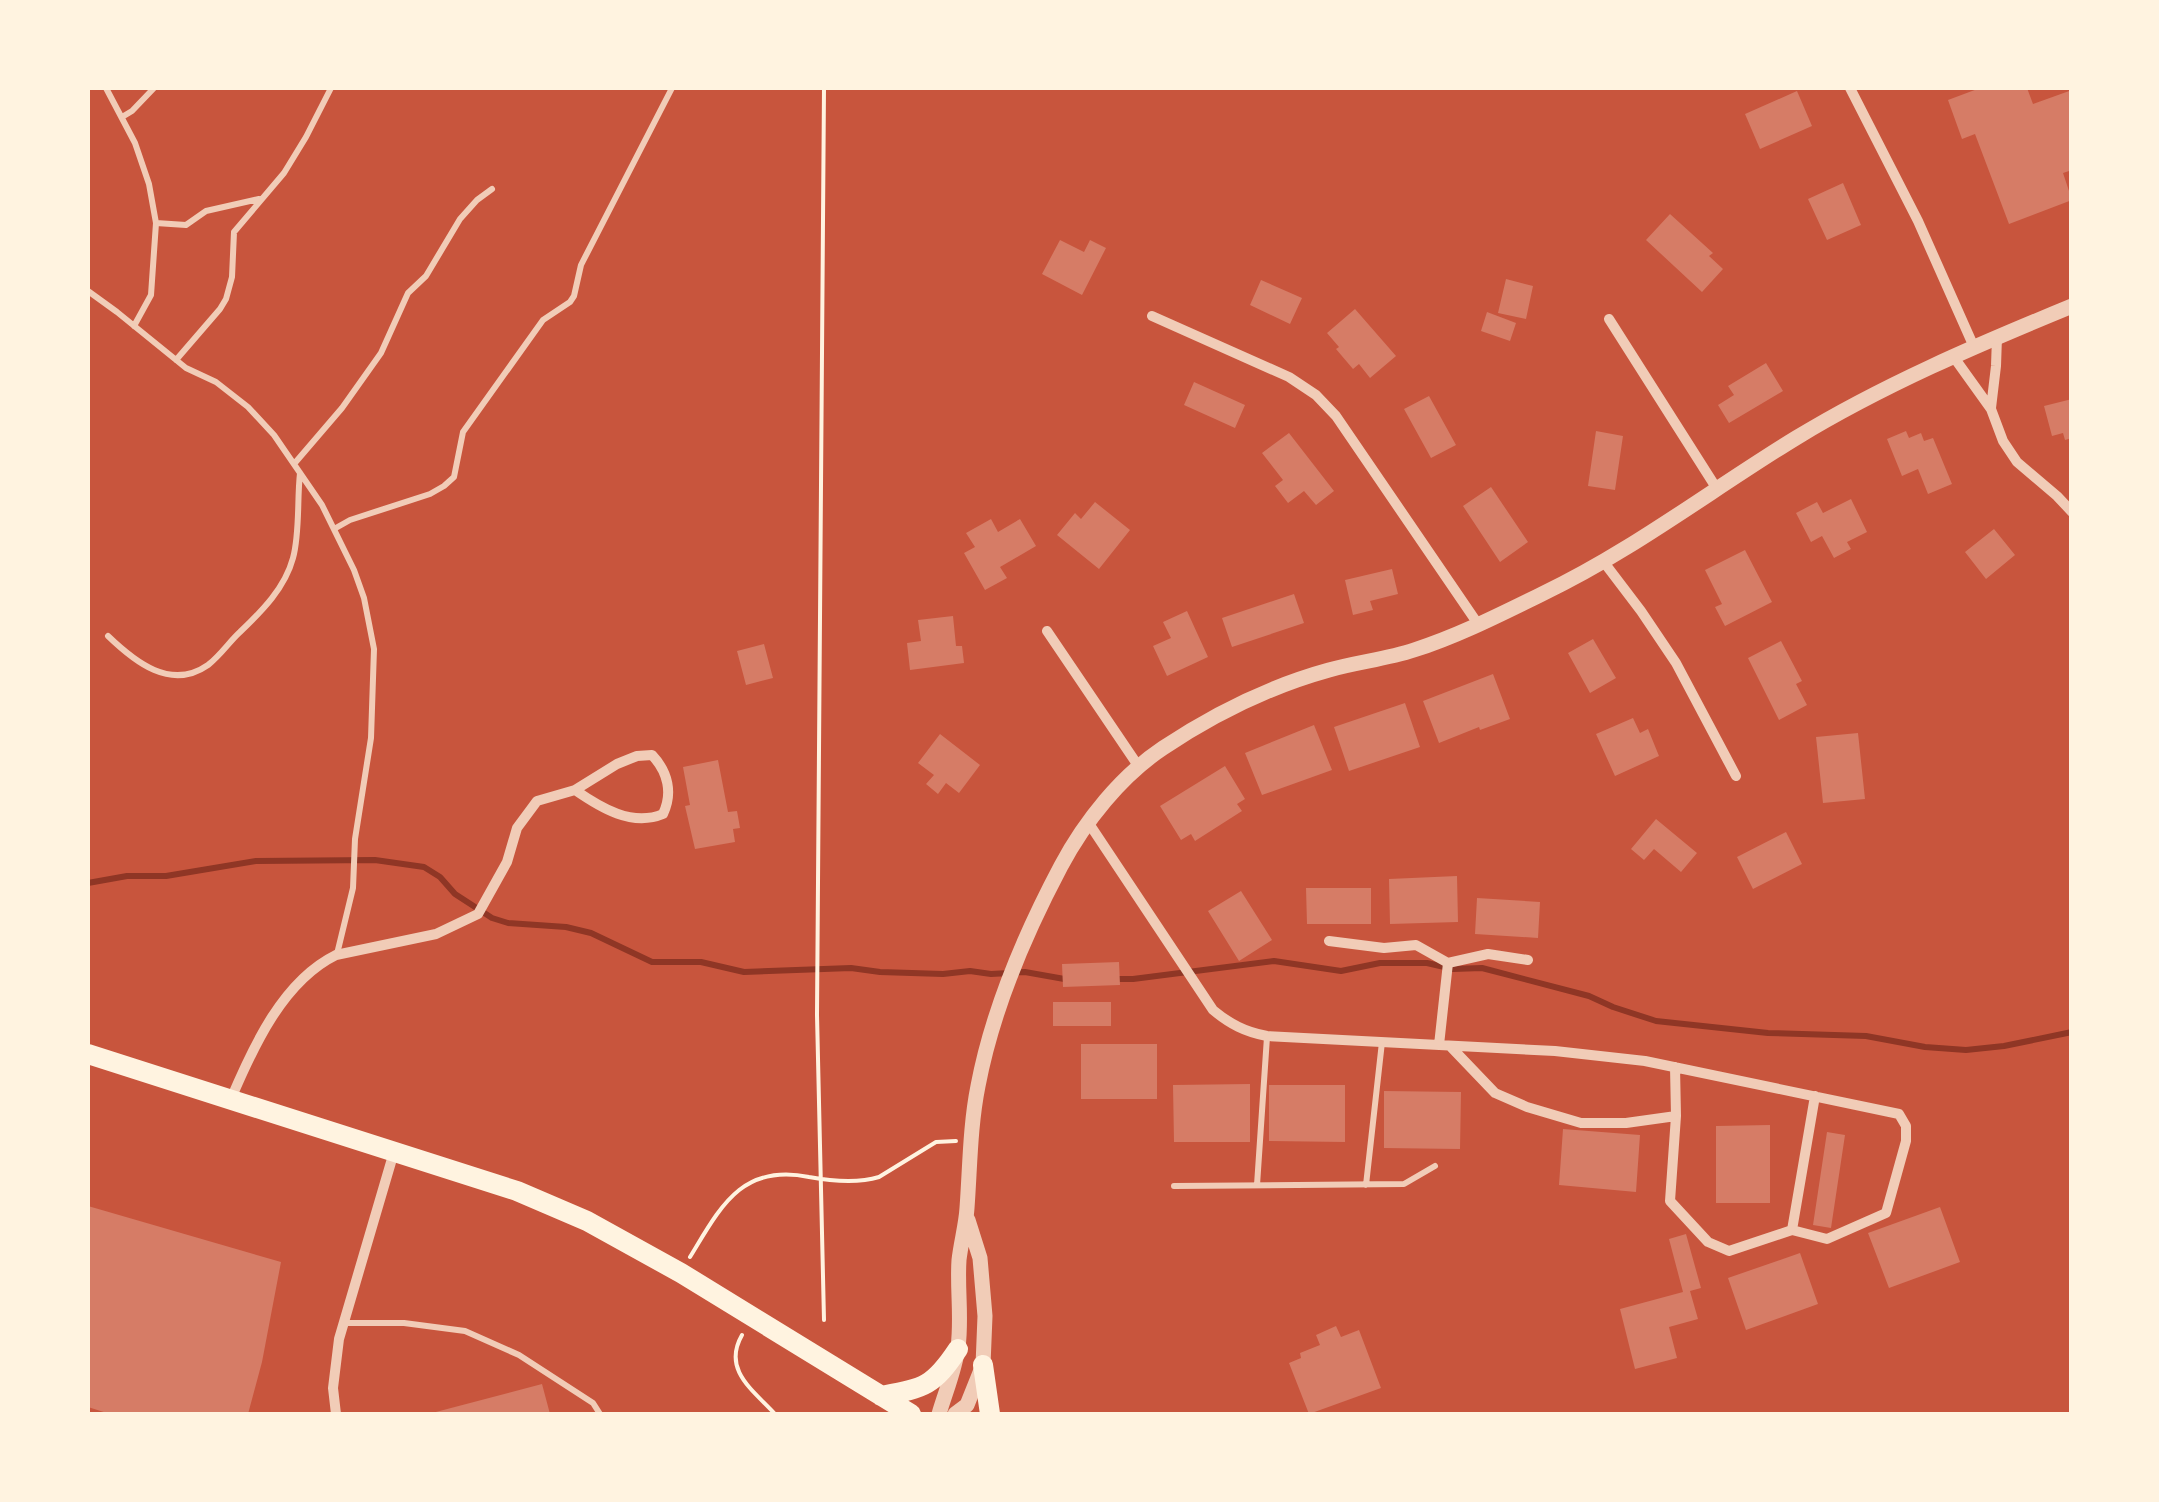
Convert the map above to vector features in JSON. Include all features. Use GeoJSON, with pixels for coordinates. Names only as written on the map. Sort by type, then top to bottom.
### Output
{"type":"FeatureCollection","features":[{"type":"Feature","properties":{"kind":"main road"},"geometry":{"type":"LineString","coordinates":[[88,1054],[517,1191],[586,1221],[910,1414]]}},
{"type":"Feature","properties":{"kind":"main road"},"geometry":{"type":"LineString","coordinates":[[881,1396],[934,1382],[958,1349]]}},
{"type":"Feature","properties":{"kind":"main road"},"geometry":{"type":"LineString","coordinates":[[983,1364],[990,1414]]}},
{"type":"Feature","properties":{"kind":"street"},"geometry":{"type":"LineString","coordinates":[[1850,88],[1918,222],[1974,347]]}},
{"type":"Feature","properties":{"kind":"street"},"geometry":{"type":"LineString","coordinates":[[939,1414],[958,1349],[959,1260],[970,1144],[977,1087],[994,1022],[1063,861],[1110,795],[1160,749],[1201,725],[1264,694],[1324,672],[1412,651],[1548,592],[1603,562],[1798,437],[1872,396],[2072,306]]}},
{"type":"Feature","properties":{"kind":"street"},"geometry":{"type":"LineString","coordinates":[[1152,316],[1289,377],[1316,395],[1336,416],[1478,624]]}},
{"type":"Feature","properties":{"kind":"street"},"geometry":{"type":"LineString","coordinates":[[1609,320],[1717,488]]}},
{"type":"Feature","properties":{"kind":"street"},"geometry":{"type":"LineString","coordinates":[[1991,409],[1996,337]]}},
{"type":"Feature","properties":{"kind":"street"},"geometry":{"type":"LineString","coordinates":[[1954,356],[1991,409],[2003,441],[2017,462],[2072,512]]}},
{"type":"Feature","properties":{"kind":"street"},"geometry":{"type":"LineString","coordinates":[[2057,496],[2072,495]]}},
{"type":"Feature","properties":{"kind":"street"},"geometry":{"type":"LineString","coordinates":[[1603,562],[1676,663],[1736,776]]}},
{"type":"Feature","properties":{"kind":"street"},"geometry":{"type":"LineString","coordinates":[[1046,632],[1139,767]]}},
{"type":"Feature","properties":{"kind":"street"},"geometry":{"type":"LineString","coordinates":[[231,1099],[277,1009],[323,961],[436,934],[478,914],[507,862],[517,828],[537,801],[576,790],[617,764],[652,754],[669,787],[669,801],[663,814],[649,820],[630,818],[576,790]]}},
{"type":"Feature","properties":{"kind":"street"},"geometry":{"type":"LineString","coordinates":[[1088,822],[1212,1010],[1229,1024],[1267,1036],[1555,1051],[1645,1061],[1675,1067],[1815,1096],[1898,1114],[1906,1126],[1906,1142],[1886,1212],[1827,1239],[1792,1230],[1728,1251],[1708,1242],[1670,1201],[1675,1067]]}},
{"type":"Feature","properties":{"kind":"street"},"geometry":{"type":"LineString","coordinates":[[1328,941],[1384,948],[1416,945],[1448,962],[1488,954],[1528,960]]}},
{"type":"Feature","properties":{"kind":"street"},"geometry":{"type":"LineString","coordinates":[[1448,962],[1444,1045],[1495,1093],[1526,1108],[1581,1123],[1626,1123],[1676,1116]]}},
{"type":"Feature","properties":{"kind":"street"},"geometry":{"type":"LineString","coordinates":[[1792,1230],[1815,1096]]}},
{"type":"Feature","properties":{"kind":"street"},"geometry":{"type":"LineString","coordinates":[[336,1414],[333,1388],[339,1339],[394,1151]]}},
{"type":"Feature","properties":{"kind":"street"},"geometry":{"type":"LineString","coordinates":[[954,1414],[967,1405],[983,1364],[985,1316],[980,1258],[966,1216]]}},
{"type":"Feature","properties":{"kind":"lane"},"geometry":{"type":"LineString","coordinates":[[106,88],[139,154],[156,224],[152,294],[134,326]]}},
{"type":"Feature","properties":{"kind":"lane"},"geometry":{"type":"LineString","coordinates":[[122,117],[154,88]]}},
{"type":"Feature","properties":{"kind":"lane"},"geometry":{"type":"LineString","coordinates":[[176,360],[226,299],[234,232],[294,157],[331,88]]}},
{"type":"Feature","properties":{"kind":"lane"},"geometry":{"type":"LineString","coordinates":[[334,529],[430,494],[454,477],[463,432],[543,320],[574,296],[580,265],[672,88]]}},
{"type":"Feature","properties":{"kind":"lane"},"geometry":{"type":"LineString","coordinates":[[294,464],[342,408],[381,352],[408,293],[426,276],[460,219],[492,189]]}},
{"type":"Feature","properties":{"kind":"lane"},"geometry":{"type":"LineString","coordinates":[[156,224],[186,224],[206,211],[260,198]]}},
{"type":"Feature","properties":{"kind":"lane"},"geometry":{"type":"LineString","coordinates":[[88,291],[186,368],[216,382],[248,406],[274,435],[322,505],[359,584],[374,649],[370,738],[353,888],[336,955]]}},
{"type":"Feature","properties":{"kind":"lane"},"geometry":{"type":"LineString","coordinates":[[108,636],[150,670],[170,676],[210,664],[262,612],[289,570],[294,553],[300,471]]}},
{"type":"Feature","properties":{"kind":"lane"},"geometry":{"type":"LineString","coordinates":[[1257,1186],[1267,1036]]}},
{"type":"Feature","properties":{"kind":"lane"},"geometry":{"type":"LineString","coordinates":[[1366,1185],[1382,1042]]}},
{"type":"Feature","properties":{"kind":"lane"},"geometry":{"type":"LineString","coordinates":[[1174,1186],[1404,1184],[1436,1166]]}},
{"type":"Feature","properties":{"kind":"lane"},"geometry":{"type":"LineString","coordinates":[[344,1323],[404,1323],[465,1330],[519,1355],[592,1403],[600,1414]]}},
{"type":"Feature","properties":{"kind":"path"},"geometry":{"type":"LineString","coordinates":[[824,88],[818,1015],[824,1320]]}},
{"type":"Feature","properties":{"kind":"path"},"geometry":{"type":"LineString","coordinates":[[680,1274],[711,1221],[733,1193],[746,1185],[775,1176],[868,1180],[936,1142],[970,1144]]}},
{"type":"Feature","properties":{"kind":"path"},"geometry":{"type":"LineString","coordinates":[[752,1318],[734,1348],[734,1358],[740,1375],[774,1414]]}},
{"type":"Feature","properties":{"kind":"building"},"geometry":{"type":"Polygon","coordinates":[[[1980,88],[2027,88],[2033,104],[2072,90],[2072,170],[2063,173],[2072,200],[2009,224],[1975,134],[1962,139],[1948,100],[1980,88]]]}},
{"type":"Feature","properties":{"kind":"building"},"geometry":{"type":"Polygon","coordinates":[[[1797,91],[1812,126],[1760,149],[1745,114],[1797,91]]]}},
{"type":"Feature","properties":{"kind":"building"},"geometry":{"type":"Polygon","coordinates":[[[1843,183],[1861,225],[1827,240],[1808,199],[1843,183]]]}},
{"type":"Feature","properties":{"kind":"building"},"geometry":{"type":"Polygon","coordinates":[[[1670,214],[1713,253],[1709,256],[1723,269],[1702,292],[1646,240],[1670,214]]]}},
{"type":"Feature","properties":{"kind":"building"},"geometry":{"type":"Polygon","coordinates":[[[1060,240],[1084,252],[1090,240],[1106,248],[1082,295],[1042,274],[1060,240]]]}},
{"type":"Feature","properties":{"kind":"building"},"geometry":{"type":"Polygon","coordinates":[[[1506,279],[1533,286],[1526,319],[1498,313],[1506,279]]]}},
{"type":"Feature","properties":{"kind":"building"},"geometry":{"type":"Polygon","coordinates":[[[1261,280],[1302,298],[1290,324],[1250,305],[1261,280]]]}},
{"type":"Feature","properties":{"kind":"building"},"geometry":{"type":"Polygon","coordinates":[[[1355,309],[1396,356],[1370,378],[1359,364],[1353,369],[1327,333],[1355,309]]]}},
{"type":"Feature","properties":{"kind":"building"},"geometry":{"type":"Polygon","coordinates":[[[1487,312],[1516,323],[1510,341],[1481,331],[1487,312]]]}},
{"type":"Feature","properties":{"kind":"building"},"geometry":{"type":"Polygon","coordinates":[[[1766,363],[1783,391],[1729,423],[1718,405],[1734,395],[1728,386],[1766,363]]]}},
{"type":"Feature","properties":{"kind":"building"},"geometry":{"type":"Polygon","coordinates":[[[1194,382],[1245,405],[1235,428],[1184,405],[1194,382]]]}},
{"type":"Feature","properties":{"kind":"building"},"geometry":{"type":"Polygon","coordinates":[[[1429,396],[1456,445],[1431,458],[1404,409],[1429,396]]]}},
{"type":"Feature","properties":{"kind":"building"},"geometry":{"type":"Polygon","coordinates":[[[2072,399],[2072,438],[2065,440],[2063,433],[2052,436],[2044,406],[2072,399]]]}},
{"type":"Feature","properties":{"kind":"building"},"geometry":{"type":"Polygon","coordinates":[[[1596,431],[1623,436],[1615,490],[1588,486],[1596,431]]]}},
{"type":"Feature","properties":{"kind":"building"},"geometry":{"type":"Polygon","coordinates":[[[1906,431],[1909,438],[1921,433],[1924,441],[1933,438],[1952,484],[1928,494],[1918,469],[1902,476],[1887,439],[1906,431]]]}},
{"type":"Feature","properties":{"kind":"building"},"geometry":{"type":"Polygon","coordinates":[[[1289,433],[1334,491],[1316,505],[1304,491],[1288,503],[1275,486],[1283,480],[1262,453],[1289,433]]]}},
{"type":"Feature","properties":{"kind":"building"},"geometry":{"type":"Polygon","coordinates":[[[1491,487],[1528,542],[1500,562],[1463,506],[1491,487]]]}},
{"type":"Feature","properties":{"kind":"building"},"geometry":{"type":"Polygon","coordinates":[[[1851,499],[1867,532],[1847,542],[1851,549],[1834,558],[1822,536],[1811,542],[1796,513],[1817,502],[1823,513],[1851,499]]]}},
{"type":"Feature","properties":{"kind":"building"},"geometry":{"type":"Polygon","coordinates":[[[1095,502],[1130,530],[1099,569],[1057,535],[1075,513],[1081,519],[1095,502]]]}},
{"type":"Feature","properties":{"kind":"building"},"geometry":{"type":"Polygon","coordinates":[[[991,519],[998,532],[1020,519],[1036,546],[1000,567],[1007,578],[985,590],[964,553],[975,547],[966,533],[991,519]]]}},
{"type":"Feature","properties":{"kind":"building"},"geometry":{"type":"Polygon","coordinates":[[[1994,529],[2015,555],[1986,579],[1965,552],[1994,529]]]}},
{"type":"Feature","properties":{"kind":"building"},"geometry":{"type":"Polygon","coordinates":[[[1745,550],[1772,602],[1725,626],[1715,607],[1722,604],[1705,570],[1745,550]]]}},
{"type":"Feature","properties":{"kind":"building"},"geometry":{"type":"Polygon","coordinates":[[[1392,569],[1398,594],[1370,601],[1373,610],[1353,615],[1345,580],[1392,569]]]}},
{"type":"Feature","properties":{"kind":"building"},"geometry":{"type":"Polygon","coordinates":[[[1294,594],[1304,623],[1232,647],[1222,618],[1294,594]]]}},
{"type":"Feature","properties":{"kind":"building"},"geometry":{"type":"Polygon","coordinates":[[[1187,611],[1208,657],[1167,676],[1153,646],[1171,638],[1163,622],[1187,611]]]}},
{"type":"Feature","properties":{"kind":"building"},"geometry":{"type":"Polygon","coordinates":[[[953,616],[956,646],[962,646],[964,663],[910,670],[907,643],[921,641],[918,620],[953,616]]]}},
{"type":"Feature","properties":{"kind":"building"},"geometry":{"type":"Polygon","coordinates":[[[1593,639],[1616,678],[1590,693],[1568,653],[1593,639]]]}},
{"type":"Feature","properties":{"kind":"building"},"geometry":{"type":"Polygon","coordinates":[[[1781,641],[1802,681],[1796,684],[1807,705],[1779,720],[1748,658],[1781,641]]]}},
{"type":"Feature","properties":{"kind":"building"},"geometry":{"type":"Polygon","coordinates":[[[764,644],[773,678],[746,685],[737,651],[764,644]]]}},
{"type":"Feature","properties":{"kind":"building"},"geometry":{"type":"Polygon","coordinates":[[[1493,674],[1510,719],[1439,743],[1423,701],[1493,674]]]}},
{"type":"Feature","properties":{"kind":"building"},"geometry":{"type":"Polygon","coordinates":[[[1405,703],[1420,747],[1349,771],[1334,727],[1405,703]]]}},
{"type":"Feature","properties":{"kind":"building"},"geometry":{"type":"Polygon","coordinates":[[[1633,718],[1640,733],[1648,729],[1659,756],[1615,776],[1596,734],[1633,718]]]}},
{"type":"Feature","properties":{"kind":"building"},"geometry":{"type":"Polygon","coordinates":[[[1314,725],[1332,770],[1262,795],[1245,753],[1314,725]]]}},
{"type":"Feature","properties":{"kind":"building"},"geometry":{"type":"Polygon","coordinates":[[[1858,733],[1865,799],[1823,803],[1816,737],[1858,733]]]}},
{"type":"Feature","properties":{"kind":"building"},"geometry":{"type":"Polygon","coordinates":[[[940,734],[980,765],[959,793],[946,783],[938,794],[926,784],[934,775],[918,763],[940,734]]]}},
{"type":"Feature","properties":{"kind":"building"},"geometry":{"type":"Polygon","coordinates":[[[718,760],[728,812],[737,811],[740,828],[733,829],[735,842],[695,849],[685,806],[690,805],[683,767],[718,760]]]}},
{"type":"Feature","properties":{"kind":"building"},"geometry":{"type":"Polygon","coordinates":[[[1225,766],[1245,799],[1237,804],[1242,811],[1195,841],[1191,834],[1181,840],[1160,806],[1225,766]]]}},
{"type":"Feature","properties":{"kind":"building"},"geometry":{"type":"Polygon","coordinates":[[[1656,819],[1697,853],[1681,872],[1654,849],[1644,860],[1631,849],[1656,819]]]}},
{"type":"Feature","properties":{"kind":"building"},"geometry":{"type":"Polygon","coordinates":[[[1786,832],[1802,864],[1753,889],[1737,857],[1786,832]]]}},
{"type":"Feature","properties":{"kind":"building"},"geometry":{"type":"Polygon","coordinates":[[[1457,876],[1458,922],[1390,924],[1389,879],[1457,876]]]}},
{"type":"Feature","properties":{"kind":"building"},"geometry":{"type":"Polygon","coordinates":[[[1306,888],[1371,888],[1371,924],[1307,924],[1306,888]]]}},
{"type":"Feature","properties":{"kind":"building"},"geometry":{"type":"Polygon","coordinates":[[[1241,891],[1272,940],[1239,961],[1208,911],[1241,891]]]}},
{"type":"Feature","properties":{"kind":"building"},"geometry":{"type":"Polygon","coordinates":[[[1477,898],[1540,902],[1538,938],[1475,934],[1477,898]]]}},
{"type":"Feature","properties":{"kind":"building"},"geometry":{"type":"Polygon","coordinates":[[[1119,962],[1120,985],[1063,987],[1062,964],[1119,962]]]}},
{"type":"Feature","properties":{"kind":"building"},"geometry":{"type":"Polygon","coordinates":[[[1053,1002],[1111,1002],[1111,1026],[1053,1026],[1053,1002]]]}},
{"type":"Feature","properties":{"kind":"building"},"geometry":{"type":"Polygon","coordinates":[[[1081,1044],[1157,1044],[1157,1099],[1081,1099],[1081,1044]]]}},
{"type":"Feature","properties":{"kind":"building"},"geometry":{"type":"Polygon","coordinates":[[[1250,1084],[1250,1142],[1174,1142],[1173,1085],[1250,1084]]]}},
{"type":"Feature","properties":{"kind":"building"},"geometry":{"type":"Polygon","coordinates":[[[1269,1085],[1345,1085],[1345,1142],[1269,1141],[1269,1085]]]}},
{"type":"Feature","properties":{"kind":"building"},"geometry":{"type":"Polygon","coordinates":[[[1384,1091],[1461,1092],[1460,1149],[1384,1148],[1384,1091]]]}},
{"type":"Feature","properties":{"kind":"building"},"geometry":{"type":"Polygon","coordinates":[[[1770,1125],[1770,1203],[1716,1203],[1716,1126],[1770,1125]]]}},
{"type":"Feature","properties":{"kind":"building"},"geometry":{"type":"Polygon","coordinates":[[[1563,1129],[1640,1135],[1636,1192],[1559,1185],[1563,1129]]]}},
{"type":"Feature","properties":{"kind":"building"},"geometry":{"type":"Polygon","coordinates":[[[1827,1132],[1845,1135],[1831,1228],[1813,1225],[1827,1132]]]}},
{"type":"Feature","properties":{"kind":"building"},"geometry":{"type":"Polygon","coordinates":[[[88,1206],[281,1262],[248,1414],[110,1414],[88,1407],[88,1206]]]}},
{"type":"Feature","properties":{"kind":"building"},"geometry":{"type":"Polygon","coordinates":[[[1940,1207],[1960,1262],[1889,1288],[1868,1233],[1940,1207]]]}},
{"type":"Feature","properties":{"kind":"building"},"geometry":{"type":"Polygon","coordinates":[[[1686,1234],[1701,1288],[1690,1291],[1698,1319],[1669,1327],[1677,1358],[1635,1369],[1620,1309],[1683,1292],[1669,1239],[1686,1234]]]}},
{"type":"Feature","properties":{"kind":"building"},"geometry":{"type":"Polygon","coordinates":[[[1800,1253],[1818,1304],[1746,1330],[1728,1278],[1800,1253]]]}},
{"type":"Feature","properties":{"kind":"building"},"geometry":{"type":"Polygon","coordinates":[[[1336,1326],[1341,1337],[1359,1330],[1381,1388],[1309,1414],[1289,1363],[1301,1358],[1300,1353],[1320,1345],[1316,1335],[1336,1326]]]}},
{"type":"Feature","properties":{"kind":"building"},"geometry":{"type":"Polygon","coordinates":[[[542,1384],[550,1414],[432,1414],[432,1413],[542,1384]]]}},
{"type":"Feature","properties":{"kind":"waterway"},"geometry":{"type":"LineString","coordinates":[[88,883],[127,876],[166,876],[256,861],[375,860],[424,867],[492,918],[591,933],[652,962],[701,962],[744,972],[851,968],[943,974],[1025,972],[1070,980]]}},
{"type":"Feature","properties":{"kind":"waterway"},"geometry":{"type":"LineString","coordinates":[[1113,979],[1274,961],[1341,971],[1380,963],[1427,963],[1453,969],[1482,968],[1589,996],[1656,1021],[1768,1033],[1866,1036],[1966,1050],[2072,1032]]}}]}
